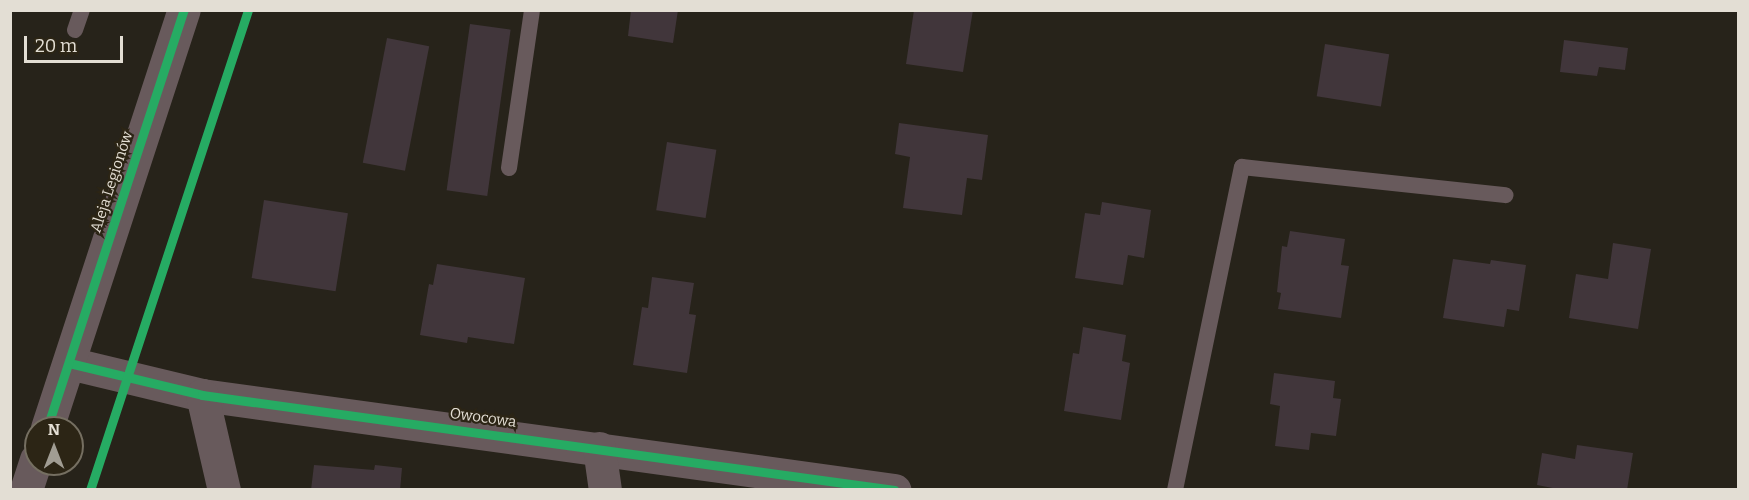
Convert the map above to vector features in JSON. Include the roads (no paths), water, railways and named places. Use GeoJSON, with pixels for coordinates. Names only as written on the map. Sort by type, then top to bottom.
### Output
{"type":"FeatureCollection","features":[{"type":"Feature","properties":{"kind":"street","name":"Aleja Legionów"},"geometry":{"type":"LineString","coordinates":[[51,416],[184,10]]}},
{"type":"Feature","properties":{"kind":"street","name":"Owocowa"},"geometry":{"type":"LineString","coordinates":[[69,363],[202,395],[895,489]]}},
{"type":"Feature","properties":{"kind":"street"},"geometry":{"type":"LineString","coordinates":[[202,395],[224,489]]}},
{"type":"Feature","properties":{"kind":"street"},"geometry":{"type":"LineString","coordinates":[[599,448],[605,489]]}},
{"type":"Feature","properties":{"kind":"lane"},"geometry":{"type":"LineString","coordinates":[[75,30],[82,10]]}},
{"type":"Feature","properties":{"kind":"lane"},"geometry":{"type":"LineString","coordinates":[[509,168],[532,10]]}},
{"type":"Feature","properties":{"kind":"lane"},"geometry":{"type":"LineString","coordinates":[[1175,489],[1242,166],[1506,195]]}}]}
